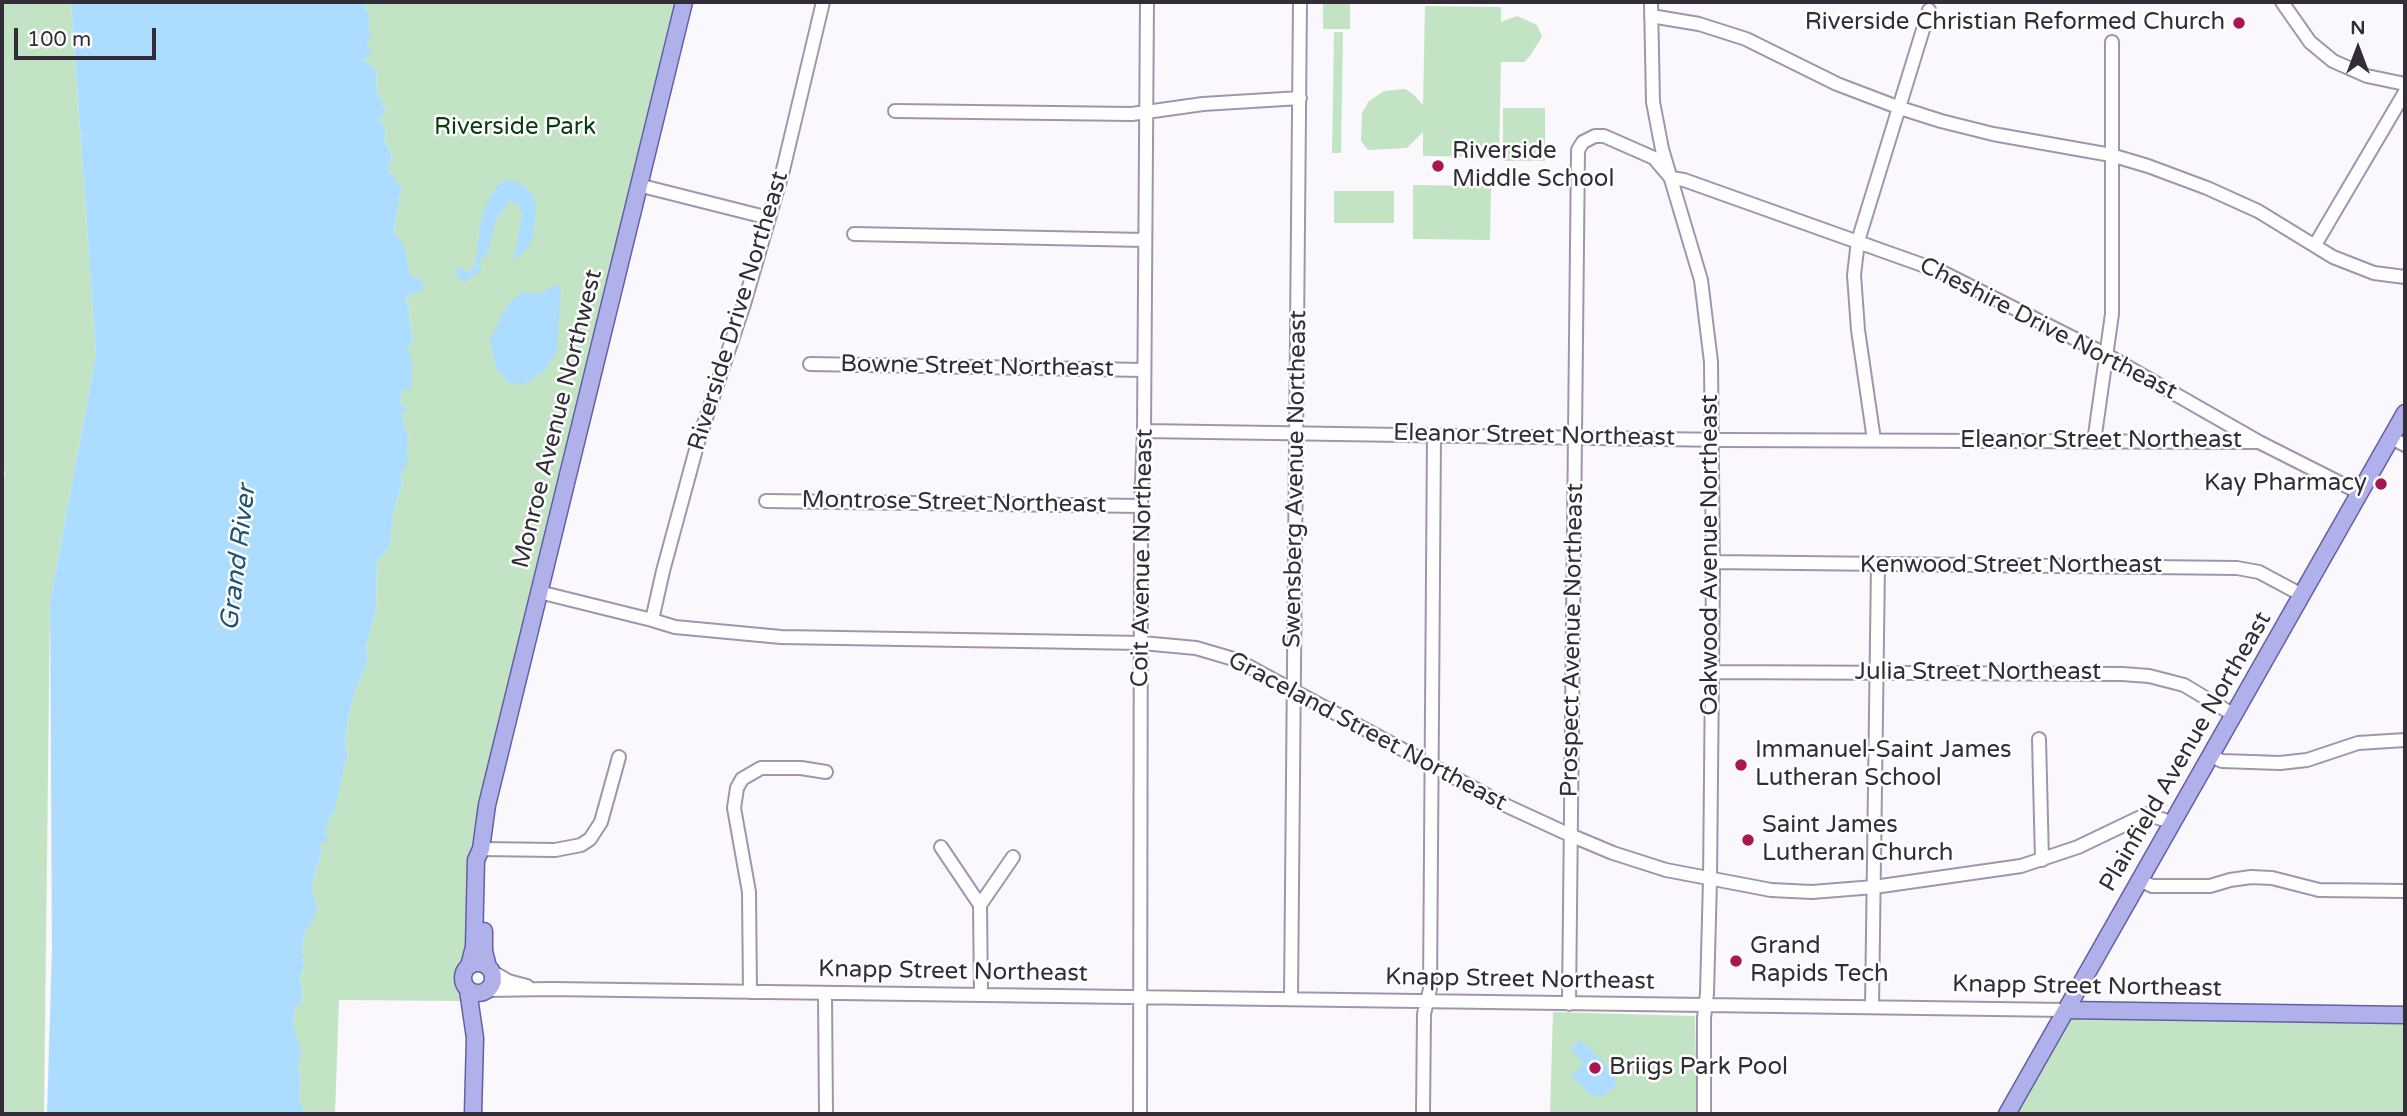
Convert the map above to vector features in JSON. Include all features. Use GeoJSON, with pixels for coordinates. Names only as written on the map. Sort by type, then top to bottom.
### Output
{"type":"FeatureCollection","features":[{"type":"Feature","properties":{"kind":"main road","name":"Monroe Avenue Northwest"},"geometry":{"type":"LineString","coordinates":[[489,969],[479,932],[476,860],[481,849],[487,805],[684,2]]}},
{"type":"Feature","properties":{"kind":"main road","name":"Plainfield Avenue Northeast"},"geometry":{"type":"LineString","coordinates":[[2007,1114],[2360,493],[2398,441],[2405,413]]}},
{"type":"Feature","properties":{"kind":"main road","name":"Monroe Avenue Northwest"},"geometry":{"type":"LineString","coordinates":[[469,966],[479,932]]}},
{"type":"Feature","properties":{"kind":"main road"},"geometry":{"type":"LineString","coordinates":[[473,1114],[475,1038],[468,990],[463,978],[469,966],[480,963],[489,969],[493,979],[486,991],[475,1038]]}},
{"type":"Feature","properties":{"kind":"main road"},"geometry":{"type":"LineString","coordinates":[[468,990],[476,993],[486,991]]}},
{"type":"Feature","properties":{"kind":"main road","name":"Knapp Street Northeast"},"geometry":{"type":"LineString","coordinates":[[2066,1010],[2405,1015]]}},
{"type":"Feature","properties":{"kind":"street","name":"Riverside Drive Northeast"},"geometry":{"type":"LineString","coordinates":[[652,620],[698,442],[744,304],[769,218],[823,2]]}},
{"type":"Feature","properties":{"kind":"street","name":"Coit Avenue Northeast"},"geometry":{"type":"LineString","coordinates":[[1140,1114],[1141,506],[1144,431],[1147,2]]}},
{"type":"Feature","properties":{"kind":"street","name":"Swensberg Avenue Northeast"},"geometry":{"type":"LineString","coordinates":[[1291,999],[1300,2]]}},
{"type":"Feature","properties":{"kind":"street","name":"Oakwood Avenue Northeast"},"geometry":{"type":"LineString","coordinates":[[1651,2],[1653,102],[1658,131],[1700,279],[1711,362],[1712,671],[1704,1114]]}},
{"type":"Feature","properties":{"kind":"street"},"geometry":{"type":"LineString","coordinates":[[2282,2],[2310,41],[2333,61],[2367,76],[2405,84]]}},
{"type":"Feature","properties":{"kind":"street"},"geometry":{"type":"LineString","coordinates":[[1874,440],[1858,330],[1854,275],[1858,241],[1929,10]]}},
{"type":"Feature","properties":{"kind":"street"},"geometry":{"type":"LineString","coordinates":[[1651,16],[1699,24],[1746,39],[1838,84],[1941,121],[1993,134],[2110,155],[2184,179],[2258,211],[2333,257],[2374,273],[2405,277]]}},
{"type":"Feature","properties":{"kind":"street"},"geometry":{"type":"LineString","coordinates":[[2094,442],[2112,314],[2112,42]]}},
{"type":"Feature","properties":{"kind":"street"},"geometry":{"type":"LineString","coordinates":[[2315,245],[2405,92]]}},
{"type":"Feature","properties":{"kind":"street"},"geometry":{"type":"LineString","coordinates":[[895,111],[1146,114],[1203,104],[1300,98]]}},
{"type":"Feature","properties":{"kind":"street","name":"Cheshire Drive Northeast"},"geometry":{"type":"LineString","coordinates":[[1578,150],[1583,142],[1595,136],[1604,136],[1654,158],[1671,178],[1684,180],[1942,272],[2105,354],[2259,442],[2360,493]]}},
{"type":"Feature","properties":{"kind":"street","name":"Prospect Avenue Northeast"},"geometry":{"type":"LineString","coordinates":[[1569,1004],[1578,150]]}},
{"type":"Feature","properties":{"kind":"street"},"geometry":{"type":"LineString","coordinates":[[638,185],[769,218]]}},
{"type":"Feature","properties":{"kind":"street"},"geometry":{"type":"LineString","coordinates":[[854,234],[1145,240]]}},
{"type":"Feature","properties":{"kind":"street","name":"Bowne Street Northeast"},"geometry":{"type":"LineString","coordinates":[[810,364],[1144,370]]}},
{"type":"Feature","properties":{"kind":"street","name":"Eleanor Street Northeast"},"geometry":{"type":"LineString","coordinates":[[1144,431],[1711,439],[2259,442]]}},
{"type":"Feature","properties":{"kind":"street"},"geometry":{"type":"LineString","coordinates":[[1423,1114],[1424,1014],[1430,989],[1434,434]]}},
{"type":"Feature","properties":{"kind":"street","name":"Montrose Street Northeast"},"geometry":{"type":"LineString","coordinates":[[766,500],[1141,506]]}},
{"type":"Feature","properties":{"kind":"street","name":"Kenwood Street Northeast"},"geometry":{"type":"LineString","coordinates":[[1713,562],[2237,568],[2259,572],[2302,595]]}},
{"type":"Feature","properties":{"kind":"street"},"geometry":{"type":"LineString","coordinates":[[1872,1007],[1878,565]]}},
{"type":"Feature","properties":{"kind":"street","name":"Graceland Street Northeast"},"geometry":{"type":"LineString","coordinates":[[539,593],[675,627],[781,636],[1171,644],[1223,656],[1237,660],[1510,807],[1570,835],[1639,861],[1710,880],[1772,890],[1812,892],[1874,887],[2021,866],[2078,847],[2147,814],[2173,823]]}},
{"type":"Feature","properties":{"kind":"street","name":"Julia Street Northeast"},"geometry":{"type":"LineString","coordinates":[[1712,671],[2149,676],[2184,685],[2234,715]]}},
{"type":"Feature","properties":{"kind":"street"},"geometry":{"type":"LineString","coordinates":[[2039,738],[2042,860]]}},
{"type":"Feature","properties":{"kind":"street"},"geometry":{"type":"LineString","coordinates":[[2211,756],[2222,761],[2280,763],[2307,760],[2358,743],[2405,740]]}},
{"type":"Feature","properties":{"kind":"street"},"geometry":{"type":"LineString","coordinates":[[481,849],[555,850],[581,845],[590,839],[601,822],[619,757]]}},
{"type":"Feature","properties":{"kind":"street"},"geometry":{"type":"LineString","coordinates":[[750,992],[749,892],[734,808],[737,788],[742,779],[761,768],[802,768],[827,772]]}},
{"type":"Feature","properties":{"kind":"street"},"geometry":{"type":"LineString","coordinates":[[941,846],[980,905],[981,995]]}},
{"type":"Feature","properties":{"kind":"street"},"geometry":{"type":"LineString","coordinates":[[980,905],[1013,857]]}},
{"type":"Feature","properties":{"kind":"street"},"geometry":{"type":"LineString","coordinates":[[2140,880],[2152,886],[2210,886],[2251,877],[2272,878],[2319,890],[2405,891]]}},
{"type":"Feature","properties":{"kind":"street"},"geometry":{"type":"LineString","coordinates":[[489,969],[508,981],[537,989]]}},
{"type":"Feature","properties":{"kind":"street","name":"Knapp Street Northeast"},"geometry":{"type":"LineString","coordinates":[[486,991],[635,990],[2066,1010]]}},
{"type":"Feature","properties":{"kind":"street"},"geometry":{"type":"LineString","coordinates":[[825,993],[825,1114]]}},
{"type":"Feature","properties":{"kind":"green space"},"geometry":{"type":"Polygon","coordinates":[[[2,2],[71,2],[96,354],[50,603],[44,1114],[2,1114],[2,478],[5,475],[2,462],[2,2]]]}},
{"type":"Feature","properties":{"kind":"green space","name":"Riverside Park"},"geometry":{"type":"Polygon","coordinates":[[[364,2],[677,2],[617,239],[481,806],[472,848],[470,949],[459,975],[463,997],[461,1001],[339,1000],[335,1114],[305,1114],[299,1099],[301,1085],[293,1026],[294,1010],[301,1002],[303,992],[300,978],[304,967],[302,944],[307,927],[318,907],[312,892],[322,851],[320,845],[348,758],[345,742],[354,694],[368,661],[366,648],[376,609],[377,561],[389,548],[394,510],[402,484],[401,476],[409,435],[404,427],[402,413],[407,411],[400,403],[407,349],[413,342],[405,297],[423,289],[423,280],[410,275],[405,247],[394,233],[401,188],[388,169],[392,154],[384,141],[386,129],[379,118],[386,111],[377,91],[376,71],[364,59],[369,15],[364,2]]]}},
{"type":"Feature","properties":{"kind":"green space"},"geometry":{"type":"Polygon","coordinates":[[[1323,2],[1350,2],[1350,29],[1323,29],[1323,2]]]}},
{"type":"Feature","properties":{"kind":"green space"},"geometry":{"type":"Polygon","coordinates":[[[1425,6],[1501,7],[1501,22],[1517,16],[1537,25],[1542,37],[1530,56],[1524,62],[1501,62],[1499,157],[1423,156],[1423,132],[1407,148],[1368,150],[1361,141],[1362,113],[1369,101],[1384,91],[1405,89],[1423,105],[1425,6]]]}},
{"type":"Feature","properties":{"kind":"green space"},"geometry":{"type":"Polygon","coordinates":[[[1334,32],[1343,32],[1341,153],[1332,153],[1334,32]]]}},
{"type":"Feature","properties":{"kind":"green space"},"geometry":{"type":"Polygon","coordinates":[[[1503,108],[1545,108],[1545,161],[1503,161],[1503,108]]]}},
{"type":"Feature","properties":{"kind":"green space"},"geometry":{"type":"Polygon","coordinates":[[[1413,185],[1491,186],[1490,240],[1413,239],[1413,185]]]}},
{"type":"Feature","properties":{"kind":"green space"},"geometry":{"type":"Polygon","coordinates":[[[1334,191],[1394,191],[1394,223],[1334,223],[1334,191]]]}},
{"type":"Feature","properties":{"kind":"green space"},"geometry":{"type":"Polygon","coordinates":[[[1553,1012],[1695,1016],[1697,1114],[1550,1114],[1553,1012]]]}},
{"type":"Feature","properties":{"kind":"green space"},"geometry":{"type":"Polygon","coordinates":[[[2073,1015],[2405,1020],[2405,1114],[2015,1114],[2073,1015]]]}},
{"type":"Feature","properties":{"kind":"water","name":"Grand River"},"geometry":{"type":"Polygon","coordinates":[[[71,2],[364,2],[369,15],[368,28],[371,33],[366,46],[372,52],[364,59],[376,71],[377,91],[386,111],[379,118],[386,129],[384,141],[392,154],[388,169],[401,188],[394,232],[405,247],[410,275],[423,280],[423,290],[405,297],[413,342],[407,349],[413,365],[410,390],[402,391],[400,403],[408,411],[402,413],[404,427],[409,435],[406,455],[409,459],[401,476],[402,484],[394,510],[389,548],[377,561],[376,609],[366,648],[368,661],[354,694],[348,719],[345,742],[348,758],[334,813],[330,816],[325,832],[328,838],[320,845],[322,850],[312,892],[318,907],[302,944],[304,967],[300,978],[303,992],[301,1002],[294,1010],[293,1026],[302,1052],[298,1063],[301,1085],[299,1099],[305,1114],[47,1114],[52,949],[50,603],[96,354],[71,2]]]}},
{"type":"Feature","properties":{"kind":"water"},"geometry":{"type":"Polygon","coordinates":[[[508,180],[522,184],[533,195],[536,208],[533,237],[527,249],[514,261],[522,215],[518,204],[509,200],[496,221],[487,254],[480,261],[481,270],[465,282],[458,279],[456,269],[462,267],[464,273],[475,267],[481,220],[488,200],[497,186],[508,180]]]}},
{"type":"Feature","properties":{"kind":"water"},"geometry":{"type":"Polygon","coordinates":[[[561,286],[557,351],[544,371],[524,384],[509,383],[496,368],[490,338],[509,303],[522,292],[538,294],[561,286]]]}},
{"type":"Feature","properties":{"kind":"water","name":"Briigs Park Pool"},"geometry":{"type":"Polygon","coordinates":[[[1580,1040],[1615,1073],[1616,1085],[1604,1096],[1592,1096],[1572,1076],[1584,1063],[1571,1049],[1580,1040]]]}},
{"type":"Feature","properties":{"kind":"place","name":"Riverside Christian Reformed Church"},"geometry":{"type":"Point","coordinates":[2239,23]}},
{"type":"Feature","properties":{"kind":"place","name":"Riverside Middle School"},"geometry":{"type":"Point","coordinates":[1438,166]}},
{"type":"Feature","properties":{"kind":"place","name":"Kay Pharmacy"},"geometry":{"type":"Point","coordinates":[2381,484]}},
{"type":"Feature","properties":{"kind":"place","name":"Immanuel-Saint James Lutheran School"},"geometry":{"type":"Point","coordinates":[1741,765]}},
{"type":"Feature","properties":{"kind":"place","name":"Saint James Lutheran Church"},"geometry":{"type":"Point","coordinates":[1748,840]}},
{"type":"Feature","properties":{"kind":"place","name":"Grand Rapids Tech"},"geometry":{"type":"Point","coordinates":[1736,961]}},
{"type":"Feature","properties":{"kind":"place","name":"Briigs Park Pool"},"geometry":{"type":"Point","coordinates":[1595,1068]}}]}
